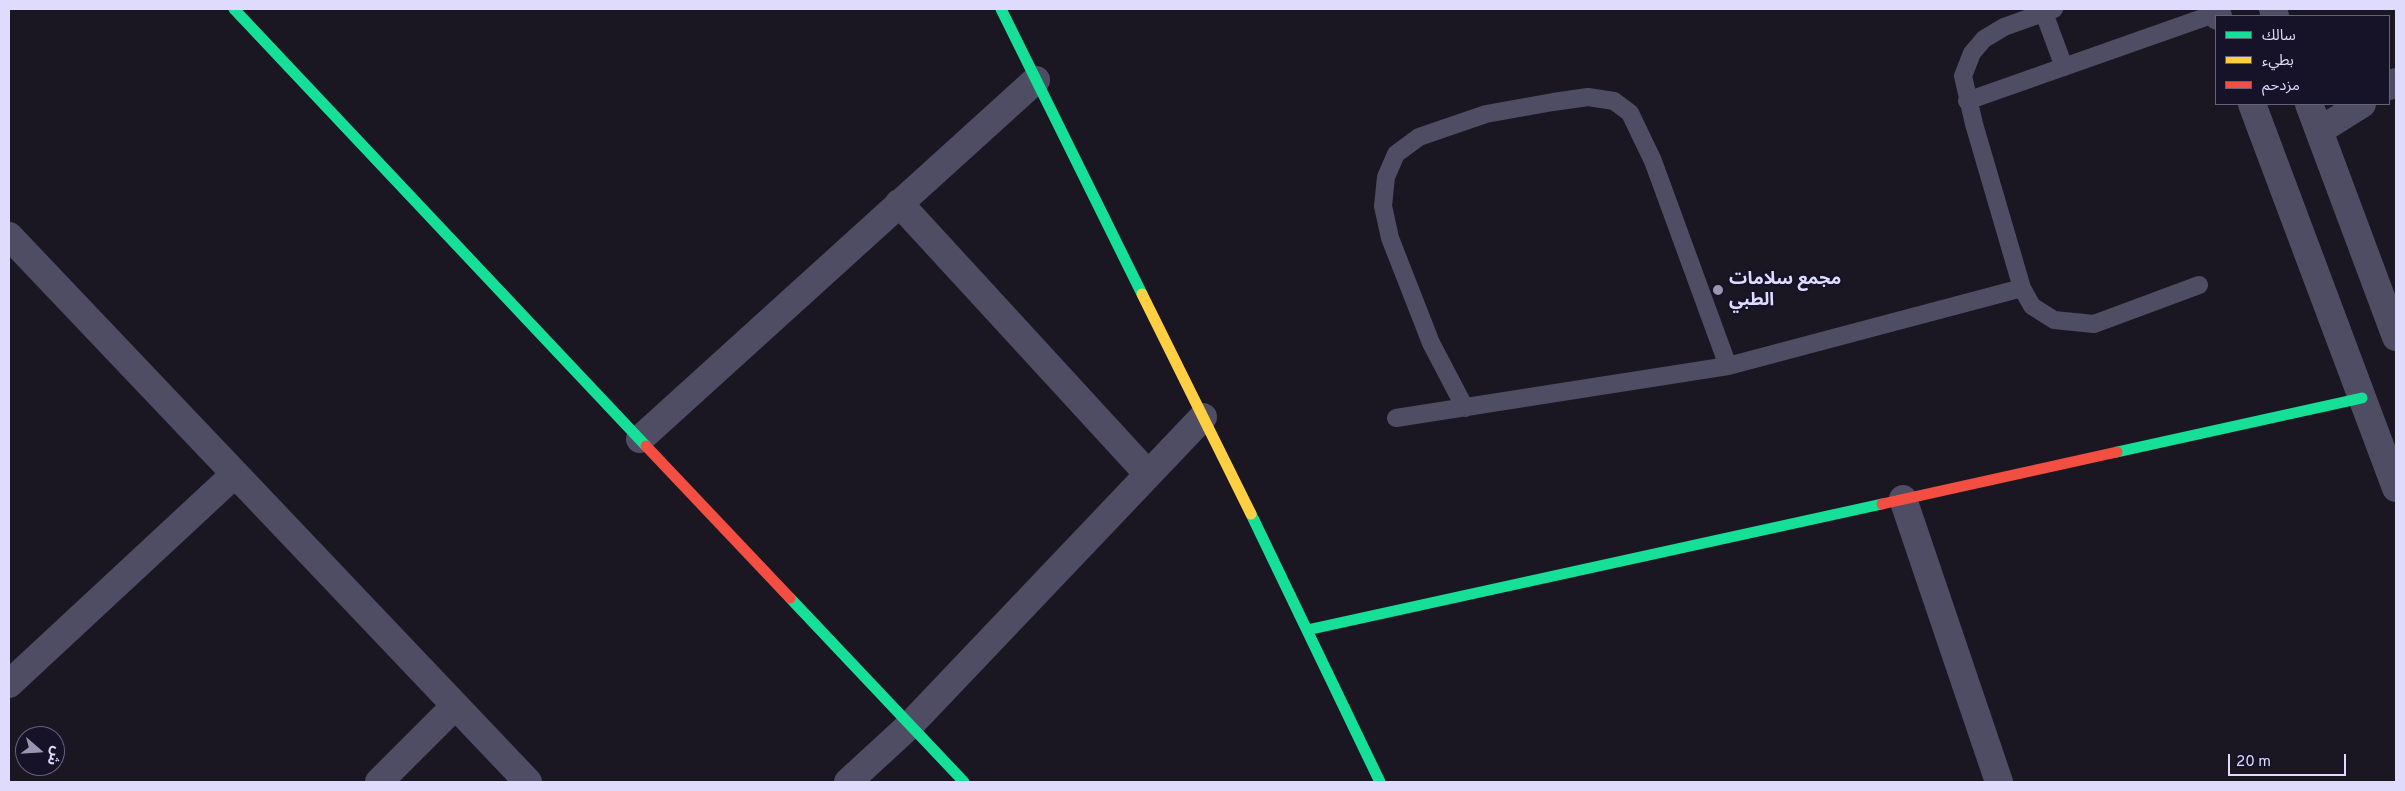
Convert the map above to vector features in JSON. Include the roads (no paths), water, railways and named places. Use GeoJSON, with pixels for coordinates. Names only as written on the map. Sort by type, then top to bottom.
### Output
{"type":"FeatureCollection","features":[{"type":"Feature","properties":{"kind":"street"},"geometry":{"type":"LineString","coordinates":[[234,9],[964,782]]}},
{"type":"Feature","properties":{"kind":"street"},"geometry":{"type":"LineString","coordinates":[[1001,9],[1203,417],[1380,782]]}},
{"type":"Feature","properties":{"kind":"street"},"geometry":{"type":"LineString","coordinates":[[640,439],[1036,80]]}},
{"type":"Feature","properties":{"kind":"street"},"geometry":{"type":"LineString","coordinates":[[2252,105],[2396,488]]}},
{"type":"Feature","properties":{"kind":"street"},"geometry":{"type":"LineString","coordinates":[[2308,105],[2396,337]]}},
{"type":"Feature","properties":{"kind":"street"},"geometry":{"type":"LineString","coordinates":[[2319,131],[2360,105]]}},
{"type":"Feature","properties":{"kind":"street"},"geometry":{"type":"LineString","coordinates":[[899,203],[1148,474]]}},
{"type":"Feature","properties":{"kind":"street"},"geometry":{"type":"LineString","coordinates":[[9,236],[528,782]]}},
{"type":"Feature","properties":{"kind":"street"},"geometry":{"type":"LineString","coordinates":[[1307,630],[2362,398]]}},
{"type":"Feature","properties":{"kind":"street"},"geometry":{"type":"LineString","coordinates":[[848,782],[910,726],[1203,417]]}},
{"type":"Feature","properties":{"kind":"street"},"geometry":{"type":"LineString","coordinates":[[9,684],[235,474]]}},
{"type":"Feature","properties":{"kind":"street"},"geometry":{"type":"LineString","coordinates":[[1902,499],[2000,782]]}},
{"type":"Feature","properties":{"kind":"street"},"geometry":{"type":"LineString","coordinates":[[379,782],[456,706]]}},
{"type":"Feature","properties":{"kind":"lane"},"geometry":{"type":"LineString","coordinates":[[2064,67],[2049,11],[2004,26],[1984,39],[1972,53],[1963,76],[1967,101],[2022,288],[2032,306],[2054,320],[2094,324],[2199,285]]}},
{"type":"Feature","properties":{"kind":"lane"},"geometry":{"type":"LineString","coordinates":[[1967,101],[2217,13]]}},
{"type":"Feature","properties":{"kind":"lane"},"geometry":{"type":"LineString","coordinates":[[1465,408],[1431,344],[1390,238],[1383,206],[1386,177],[1396,154],[1419,137],[1486,114],[1553,102],[1588,97],[1614,101],[1630,112],[1653,161],[1728,366]]}},
{"type":"Feature","properties":{"kind":"lane"},"geometry":{"type":"LineString","coordinates":[[1396,418],[1728,366],[2022,288]]}},
{"type":"Feature","properties":{"kind":"place","name":"مجمع سلامات الطبي"},"geometry":{"type":"Point","coordinates":[1718,290]}}]}
